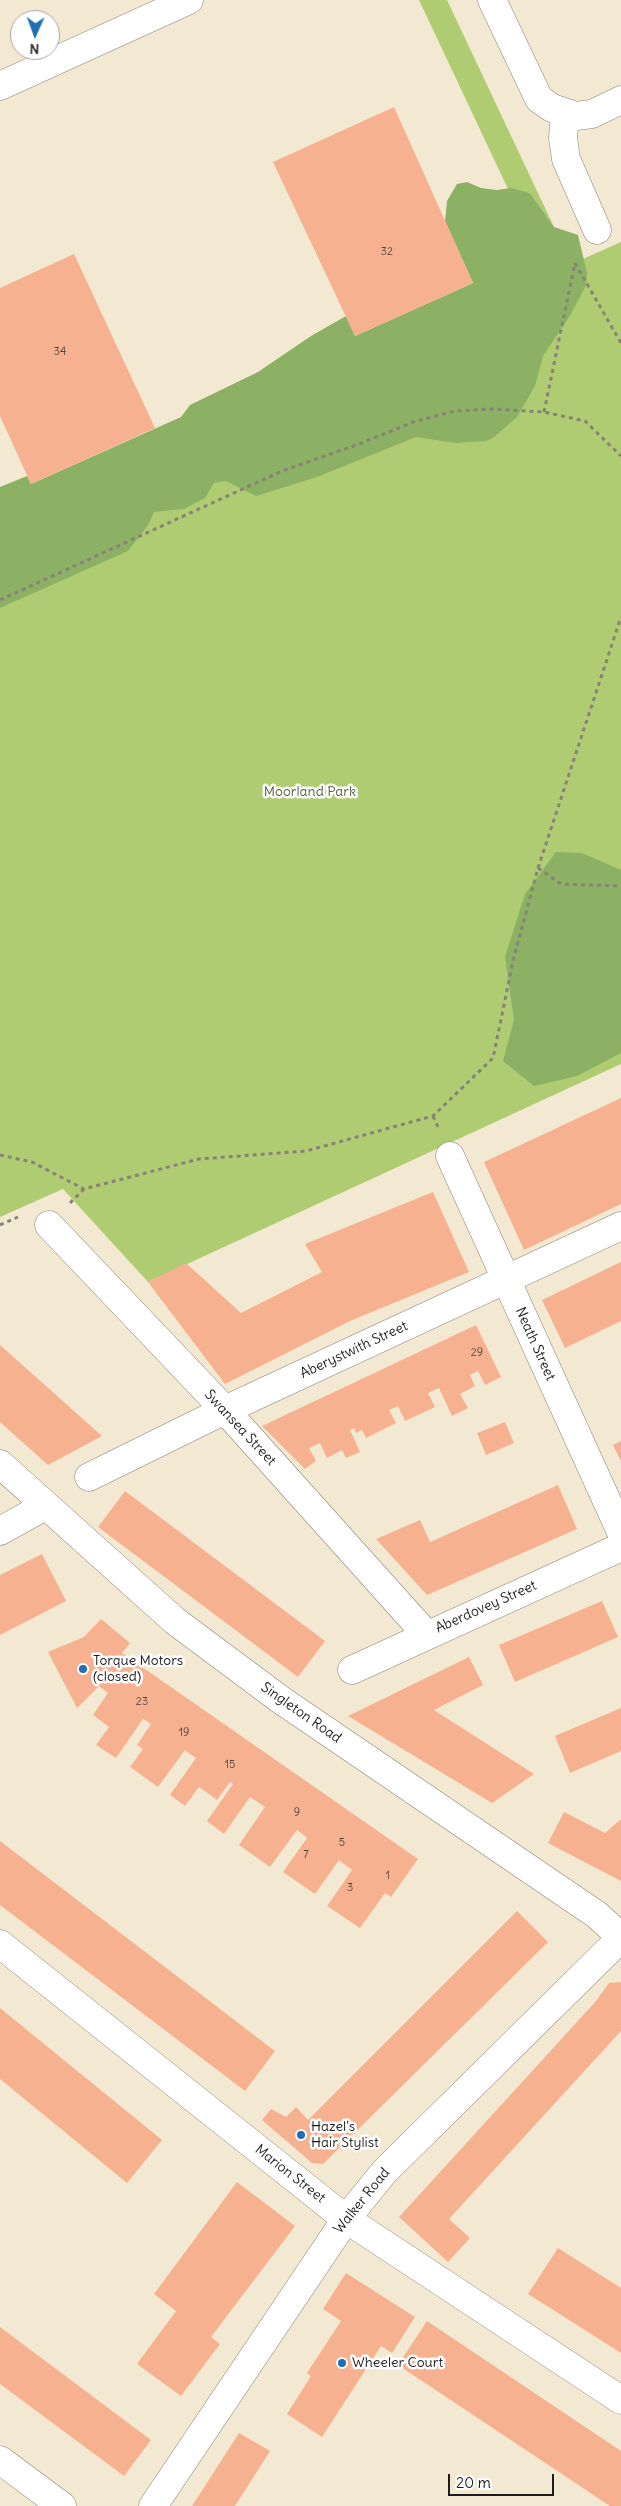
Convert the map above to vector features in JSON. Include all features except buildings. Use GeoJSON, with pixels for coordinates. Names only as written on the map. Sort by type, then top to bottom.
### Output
{"type":"FeatureCollection","features":[{"type":"Feature","properties":{"kind":"street"},"geometry":{"type":"LineString","coordinates":[[0,86],[189,0]]}},
{"type":"Feature","properties":{"kind":"street"},"geometry":{"type":"LineString","coordinates":[[492,0],[539,99],[565,113],[576,116],[592,114],[621,100]]}},
{"type":"Feature","properties":{"kind":"street"},"geometry":{"type":"LineString","coordinates":[[565,113],[563,138],[566,159],[597,230]]}},
{"type":"Feature","properties":{"kind":"street","name":"Neath Street"},"geometry":{"type":"LineString","coordinates":[[450,1156],[621,1532]]}},
{"type":"Feature","properties":{"kind":"street","name":"Swansea Street"},"geometry":{"type":"LineString","coordinates":[[49,1225],[225,1410],[426,1634]]}},
{"type":"Feature","properties":{"kind":"street","name":"Aberystwith Street"},"geometry":{"type":"LineString","coordinates":[[89,1477],[225,1410],[621,1226]]}},
{"type":"Feature","properties":{"kind":"street","name":"Singleton Road"},"geometry":{"type":"LineString","coordinates":[[0,1464],[175,1621],[273,1694],[597,1915],[621,1938]]}},
{"type":"Feature","properties":{"kind":"street"},"geometry":{"type":"LineString","coordinates":[[0,1531],[45,1506]]}},
{"type":"Feature","properties":{"kind":"street","name":"Aberdovey Street"},"geometry":{"type":"LineString","coordinates":[[352,1670],[426,1634],[621,1547]]}},
{"type":"Feature","properties":{"kind":"street","name":"Walker Road"},"geometry":{"type":"LineString","coordinates":[[153,2506],[346,2218],[384,2172],[621,1938]]}},
{"type":"Feature","properties":{"kind":"street","name":"Marion Street"},"geometry":{"type":"LineString","coordinates":[[0,1944],[346,2218],[621,2400]]}},
{"type":"Feature","properties":{"kind":"street"},"geometry":{"type":"LineString","coordinates":[[0,2460],[62,2506]]}},
{"type":"Feature","properties":{"kind":"path"},"geometry":{"type":"LineString","coordinates":[[544,412],[574,263],[621,343]]}},
{"type":"Feature","properties":{"kind":"path"},"geometry":{"type":"LineString","coordinates":[[0,600],[282,471],[359,444],[413,422],[455,411],[491,409],[544,412],[585,421],[621,456]]}},
{"type":"Feature","properties":{"kind":"path"},"geometry":{"type":"LineString","coordinates":[[0,1155],[32,1162],[84,1189],[199,1159],[306,1151],[433,1116],[494,1058],[513,961],[538,868],[621,617]]}},
{"type":"Feature","properties":{"kind":"path"},"geometry":{"type":"LineString","coordinates":[[538,868],[561,884],[621,886]]}},
{"type":"Feature","properties":{"kind":"green space"},"geometry":{"type":"Polygon","coordinates":[[[419,0],[447,0],[554,227],[530,193],[508,189],[419,0]]]}},
{"type":"Feature","properties":{"kind":"green space"},"geometry":{"type":"Polygon","coordinates":[[[467,182],[481,188],[497,190],[511,188],[530,193],[554,227],[578,235],[587,273],[586,285],[571,314],[543,356],[535,386],[517,417],[493,438],[486,441],[456,443],[416,437],[317,477],[256,496],[226,481],[214,483],[205,498],[184,509],[154,512],[148,525],[128,551],[0,608],[0,487],[27,476],[31,484],[181,417],[190,405],[258,372],[311,336],[346,316],[355,336],[473,283],[445,221],[447,201],[457,184],[467,182]]]}},
{"type":"Feature","properties":{"kind":"green space","name":"Moorland Park"},"geometry":{"type":"Polygon","coordinates":[[[621,242],[621,1064],[148,1282],[63,1189],[0,1217],[0,519],[621,242]]]}},
{"type":"Feature","properties":{"kind":"green space"},"geometry":{"type":"Polygon","coordinates":[[[556,852],[582,853],[621,870],[621,1053],[577,1076],[534,1086],[503,1061],[514,1020],[505,957],[525,894],[556,852]]]}},
{"type":"Feature","properties":{"kind":"place","name":"Torque Motors (closed)"},"geometry":{"type":"Point","coordinates":[83,1669]}},
{"type":"Feature","properties":{"kind":"place","name":"Hazel's Hair Stylist"},"geometry":{"type":"Point","coordinates":[301,2135]}},
{"type":"Feature","properties":{"kind":"place","name":"Wheeler Court"},"geometry":{"type":"Point","coordinates":[342,2363]}}]}
